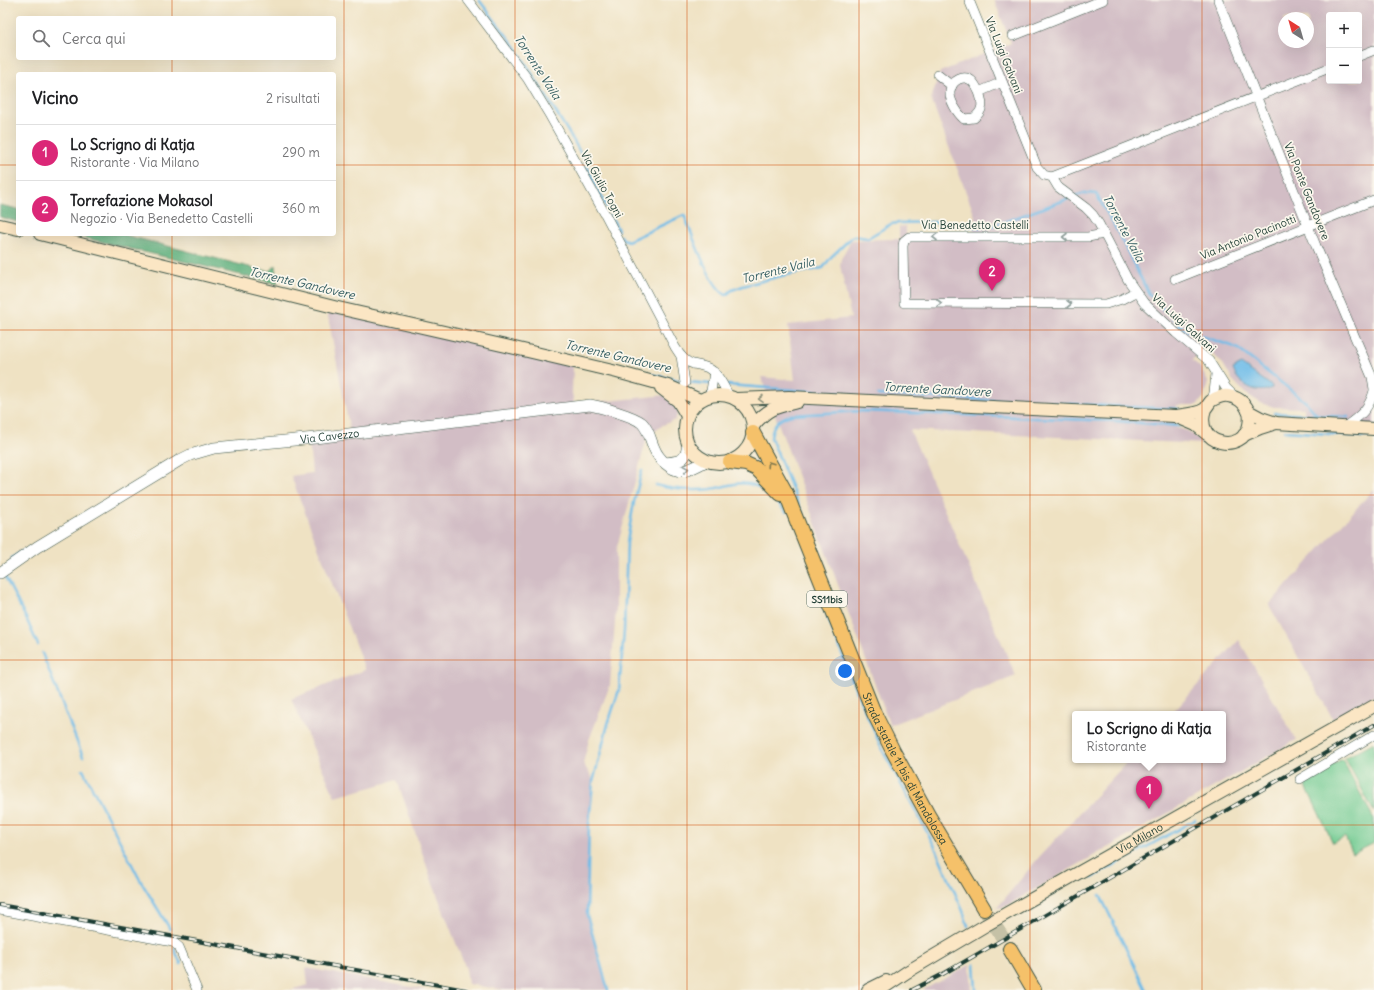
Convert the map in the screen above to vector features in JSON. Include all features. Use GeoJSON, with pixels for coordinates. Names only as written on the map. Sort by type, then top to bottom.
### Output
{"type":"FeatureCollection","features":[{"type":"Feature","properties":{"kind":"main road"},"geometry":{"type":"LineString","coordinates":[[0,224],[16,228]]}},
{"type":"Feature","properties":{"kind":"main road"},"geometry":{"type":"LineString","coordinates":[[48,236],[338,308],[617,372],[706,396],[722,395],[814,398],[1175,416],[1191,413],[1208,405],[1218,397],[1228,396],[1236,398],[1244,403],[1248,411],[1250,419],[1248,428],[1244,435]]}},
{"type":"Feature","properties":{"kind":"main road"},"geometry":{"type":"LineString","coordinates":[[652,382],[678,401],[687,416]]}},
{"type":"Feature","properties":{"kind":"main road"},"geometry":{"type":"LineString","coordinates":[[706,396],[692,407],[687,416],[684,431],[688,444],[693,453],[706,461]]}},
{"type":"Feature","properties":{"kind":"main road"},"geometry":{"type":"LineString","coordinates":[[731,396],[747,409],[750,415],[753,430]]}},
{"type":"Feature","properties":{"kind":"main road"},"geometry":{"type":"LineString","coordinates":[[730,462],[737,458],[749,446],[753,430],[762,414],[770,409],[814,398]]}},
{"type":"Feature","properties":{"kind":"main road"},"geometry":{"type":"LineString","coordinates":[[1207,434],[1203,426],[1202,417],[1208,405]]}},
{"type":"Feature","properties":{"kind":"main road"},"geometry":{"type":"LineString","coordinates":[[1248,411],[1261,418],[1276,423],[1346,426],[1374,429]]}},
{"type":"Feature","properties":{"kind":"main road"},"geometry":{"type":"LineString","coordinates":[[1175,416],[1196,425],[1213,440],[1221,443],[1230,443],[1260,428],[1276,423]]}},
{"type":"Feature","properties":{"kind":"main road","name":"Strada statale 11 bis di Mandolossa"},"geometry":{"type":"LineString","coordinates":[[753,430],[786,493],[874,713],[928,815],[984,909]]}},
{"type":"Feature","properties":{"kind":"main road","name":"Via Cavezzo"},"geometry":{"type":"LineString","coordinates":[[706,461],[714,463],[730,462]]}},
{"type":"Feature","properties":{"kind":"main road","name":"Strada statale 11 bis di Mandolossa"},"geometry":{"type":"LineString","coordinates":[[730,462],[746,464],[757,469],[776,487],[793,512]]}},
{"type":"Feature","properties":{"kind":"main road","name":"Via Milano"},"geometry":{"type":"LineString","coordinates":[[880,990],[907,972],[986,925],[1374,706]]}},
{"type":"Feature","properties":{"kind":"main road"},"geometry":{"type":"LineString","coordinates":[[1010,949],[1034,990]]}},
{"type":"Feature","properties":{"kind":"main road","name":"Via Milano"},"geometry":{"type":"LineString","coordinates":[[868,990],[907,972]]}},
{"type":"Feature","properties":{"kind":"street","name":"Via Giulio Togni"},"geometry":{"type":"LineString","coordinates":[[468,0],[527,78],[550,116],[605,214],[675,347],[681,356],[691,364],[708,368],[714,372]]}},
{"type":"Feature","properties":{"kind":"street","name":"Via Luigi Galvani"},"geometry":{"type":"LineString","coordinates":[[970,0],[1037,167],[1044,175],[1052,177],[1058,187],[1093,215],[1135,292],[1144,303],[1208,361],[1226,388],[1236,398]]}},
{"type":"Feature","properties":{"kind":"street"},"geometry":{"type":"LineString","coordinates":[[1012,36],[1103,0]]}},
{"type":"Feature","properties":{"kind":"street","name":"Via Ponte Gandovere"},"geometry":{"type":"LineString","coordinates":[[1218,0],[1308,226],[1372,377],[1374,390],[1371,402],[1361,414],[1346,426]]}},
{"type":"Feature","properties":{"kind":"street"},"geometry":{"type":"LineString","coordinates":[[1362,55],[1374,50]]}},
{"type":"Feature","properties":{"kind":"street"},"geometry":{"type":"LineString","coordinates":[[1052,177],[1326,69]]}},
{"type":"Feature","properties":{"kind":"street"},"geometry":{"type":"LineString","coordinates":[[938,75],[952,86]]}},
{"type":"Feature","properties":{"kind":"street"},"geometry":{"type":"LineString","coordinates":[[961,78],[966,78],[975,84],[979,92],[983,106],[981,110],[974,118],[964,118],[957,112],[953,102],[950,91],[952,86],[961,78]]}},
{"type":"Feature","properties":{"kind":"street"},"geometry":{"type":"LineString","coordinates":[[979,92],[1002,82]]}},
{"type":"Feature","properties":{"kind":"street","name":"Via Antonio Pacinotti"},"geometry":{"type":"LineString","coordinates":[[1175,279],[1374,200]]}},
{"type":"Feature","properties":{"kind":"street","name":"Via Benedetto Castelli"},"geometry":{"type":"LineString","coordinates":[[1104,234],[1088,237],[909,237],[904,241],[903,246],[904,303],[1106,304],[1122,299],[1135,292]]}},
{"type":"Feature","properties":{"kind":"street"},"geometry":{"type":"LineString","coordinates":[[681,356],[685,379]]}},
{"type":"Feature","properties":{"kind":"street"},"geometry":{"type":"LineString","coordinates":[[714,372],[731,396]]}},
{"type":"Feature","properties":{"kind":"street"},"geometry":{"type":"LineString","coordinates":[[706,396],[714,372]]}},
{"type":"Feature","properties":{"kind":"street"},"geometry":{"type":"LineString","coordinates":[[1208,405],[1214,393],[1216,374]]}},
{"type":"Feature","properties":{"kind":"street","name":"Via Cavezzo"},"geometry":{"type":"LineString","coordinates":[[0,573],[32,550],[180,460],[214,448],[315,438],[590,405],[633,418],[641,422],[647,428],[654,449],[673,469],[682,471],[706,461]]}},
{"type":"Feature","properties":{"kind":"street"},"geometry":{"type":"LineString","coordinates":[[666,463],[682,460],[686,454],[688,444]]}},
{"type":"Feature","properties":{"kind":"street"},"geometry":{"type":"LineString","coordinates":[[1300,779],[1374,735]]}},
{"type":"Feature","properties":{"kind":"street"},"geometry":{"type":"LineString","coordinates":[[0,910],[173,942],[179,947],[197,990]]}},
{"type":"Feature","properties":{"kind":"shaded area"},"geometry":{"type":"Polygon","coordinates":[[[994,0],[1374,0],[1374,428],[1304,423],[1304,408],[1274,407],[1261,403],[1245,393],[1232,379],[1223,364],[1206,347],[1192,360],[1200,367],[1208,382],[1204,397],[1197,405],[1177,405],[1174,427],[1188,431],[1204,444],[910,430],[1016,676],[890,725],[761,377],[795,380],[788,325],[851,318],[840,265],[841,259],[851,240],[899,239],[899,227],[906,226],[906,234],[973,234],[976,219],[931,99],[940,72],[1011,43],[994,0]]]}},
{"type":"Feature","properties":{"kind":"shaded area"},"geometry":{"type":"Polygon","coordinates":[[[327,311],[573,365],[572,393],[574,403],[667,395],[679,410],[675,420],[663,425],[647,437],[616,551],[616,609],[610,685],[589,740],[583,763],[593,780],[588,823],[586,915],[607,990],[503,990],[468,984],[466,969],[433,884],[397,780],[335,797],[291,699],[365,670],[291,476],[312,473],[309,442],[351,437],[327,311]]]}},
{"type":"Feature","properties":{"kind":"shaded area"},"geometry":{"type":"Polygon","coordinates":[[[1374,489],[1374,696],[1333,719],[1269,605],[1374,489]]]}},
{"type":"Feature","properties":{"kind":"shaded area"},"geometry":{"type":"Polygon","coordinates":[[[1239,640],[1296,740],[1004,907],[997,908],[1040,856],[1126,763],[1226,763],[1226,711],[1174,711],[1239,640]]]}},
{"type":"Feature","properties":{"kind":"shaded area"},"geometry":{"type":"Polygon","coordinates":[[[970,965],[972,990],[923,990],[970,965]]]}},
{"type":"Feature","properties":{"kind":"shaded area"},"geometry":{"type":"Polygon","coordinates":[[[306,968],[426,990],[290,990],[308,985],[306,968]]]}},
{"type":"Feature","properties":{"kind":"green space"},"geometry":{"type":"Polygon","coordinates":[[[0,205],[16,209],[16,221],[0,217],[0,205]]]}},
{"type":"Feature","properties":{"kind":"green space"},"geometry":{"type":"Polygon","coordinates":[[[77,236],[129,236],[257,269],[269,271],[276,265],[278,284],[77,236]]]}},
{"type":"Feature","properties":{"kind":"green space"},"geometry":{"type":"Polygon","coordinates":[[[1374,742],[1374,812],[1345,758],[1374,742]]]}},
{"type":"Feature","properties":{"kind":"green space"},"geometry":{"type":"Polygon","coordinates":[[[1342,759],[1374,819],[1374,843],[1353,854],[1345,837],[1333,843],[1305,784],[1308,779],[1342,759]]]}},
{"type":"Feature","properties":{"kind":"water"},"geometry":{"type":"Polygon","coordinates":[[[1241,364],[1272,386],[1272,388],[1261,391],[1243,384],[1233,369],[1241,364]]]}},
{"type":"Feature","properties":{"kind":"waterway","name":"Torrente Vaila"},"geometry":{"type":"LineString","coordinates":[[479,0],[515,46],[572,138],[618,230]]}},
{"type":"Feature","properties":{"kind":"waterway","name":"Torrente Vaila"},"geometry":{"type":"LineString","coordinates":[[1075,196],[1085,193],[1096,194],[1113,223],[1149,294],[1183,328],[1192,333],[1238,349],[1306,402],[1317,415]]}},
{"type":"Feature","properties":{"kind":"waterway","name":"Torrente Vaila"},"geometry":{"type":"LineString","coordinates":[[621,236],[623,239],[628,241],[684,215],[707,270],[713,281],[726,295],[732,290],[743,286],[781,276],[823,268],[831,257],[853,236],[868,238],[891,224],[934,222],[969,227],[988,227],[1068,199]]}},
{"type":"Feature","properties":{"kind":"waterway","name":"Torrente Gandovere"},"geometry":{"type":"LineString","coordinates":[[634,371],[682,381]]}},
{"type":"Feature","properties":{"kind":"waterway","name":"Torrente Gandovere"},"geometry":{"type":"LineString","coordinates":[[687,382],[710,384]]}},
{"type":"Feature","properties":{"kind":"waterway","name":"Torrente Gandovere"},"geometry":{"type":"LineString","coordinates":[[727,385],[847,394]]}},
{"type":"Feature","properties":{"kind":"waterway","name":"Torrente Gandovere"},"geometry":{"type":"LineString","coordinates":[[878,395],[1178,409]]}},
{"type":"Feature","properties":{"kind":"waterway"},"geometry":{"type":"LineString","coordinates":[[803,515],[771,438],[776,423],[779,420],[791,415],[862,411],[1115,421],[1180,426]]}},
{"type":"Feature","properties":{"kind":"waterway","name":"Torrente Gandovere"},"geometry":{"type":"LineString","coordinates":[[1274,413],[1348,417]]}},
{"type":"Feature","properties":{"kind":"waterway"},"geometry":{"type":"LineString","coordinates":[[1285,431],[1374,437]]}},
{"type":"Feature","properties":{"kind":"waterway"},"geometry":{"type":"LineString","coordinates":[[608,990],[587,915],[589,823],[593,782],[608,724],[619,690],[624,631],[627,542],[634,502],[642,470]]}},
{"type":"Feature","properties":{"kind":"waterway"},"geometry":{"type":"LineString","coordinates":[[656,485],[683,490],[697,490],[711,489],[739,483],[750,484],[769,494],[786,512]]}},
{"type":"Feature","properties":{"kind":"waterway"},"geometry":{"type":"LineString","coordinates":[[12,558],[23,551]]}},
{"type":"Feature","properties":{"kind":"waterway"},"geometry":{"type":"LineString","coordinates":[[4,575],[38,645]]}},
{"type":"Feature","properties":{"kind":"waterway"},"geometry":{"type":"LineString","coordinates":[[820,596],[855,688],[883,751],[934,845],[968,926]]}},
{"type":"Feature","properties":{"kind":"waterway"},"geometry":{"type":"LineString","coordinates":[[42,653],[83,757]]}},
{"type":"Feature","properties":{"kind":"waterway"},"geometry":{"type":"LineString","coordinates":[[83,770],[140,880],[170,929]]}},
{"type":"Feature","properties":{"kind":"waterway"},"geometry":{"type":"LineString","coordinates":[[1091,878],[1195,820]]}},
{"type":"Feature","properties":{"kind":"waterway"},"geometry":{"type":"LineString","coordinates":[[1100,895],[1146,990]]}},
{"type":"Feature","properties":{"kind":"waterway"},"geometry":{"type":"LineString","coordinates":[[174,948],[181,964]]}},
{"type":"Feature","properties":{"kind":"waterway"},"geometry":{"type":"LineString","coordinates":[[974,964],[976,990]]}},
{"type":"Feature","properties":{"kind":"tunnel"},"geometry":{"type":"LineString","coordinates":[[984,909],[1010,949]]}},
{"type":"Feature","properties":{"kind":"railway"},"geometry":{"type":"LineString","coordinates":[[912,990],[943,974],[1374,725]]}},
{"type":"Feature","properties":{"kind":"railway"},"geometry":{"type":"LineString","coordinates":[[0,905],[466,990]]}},
{"type":"Feature","properties":{"kind":"place","name":"Torrefazione Mokasol"},"geometry":{"type":"Point","coordinates":[992,291]}},
{"type":"Feature","properties":{"kind":"place","name":"Lo Scrigno di Katja"},"geometry":{"type":"Point","coordinates":[1149,809]}}]}
